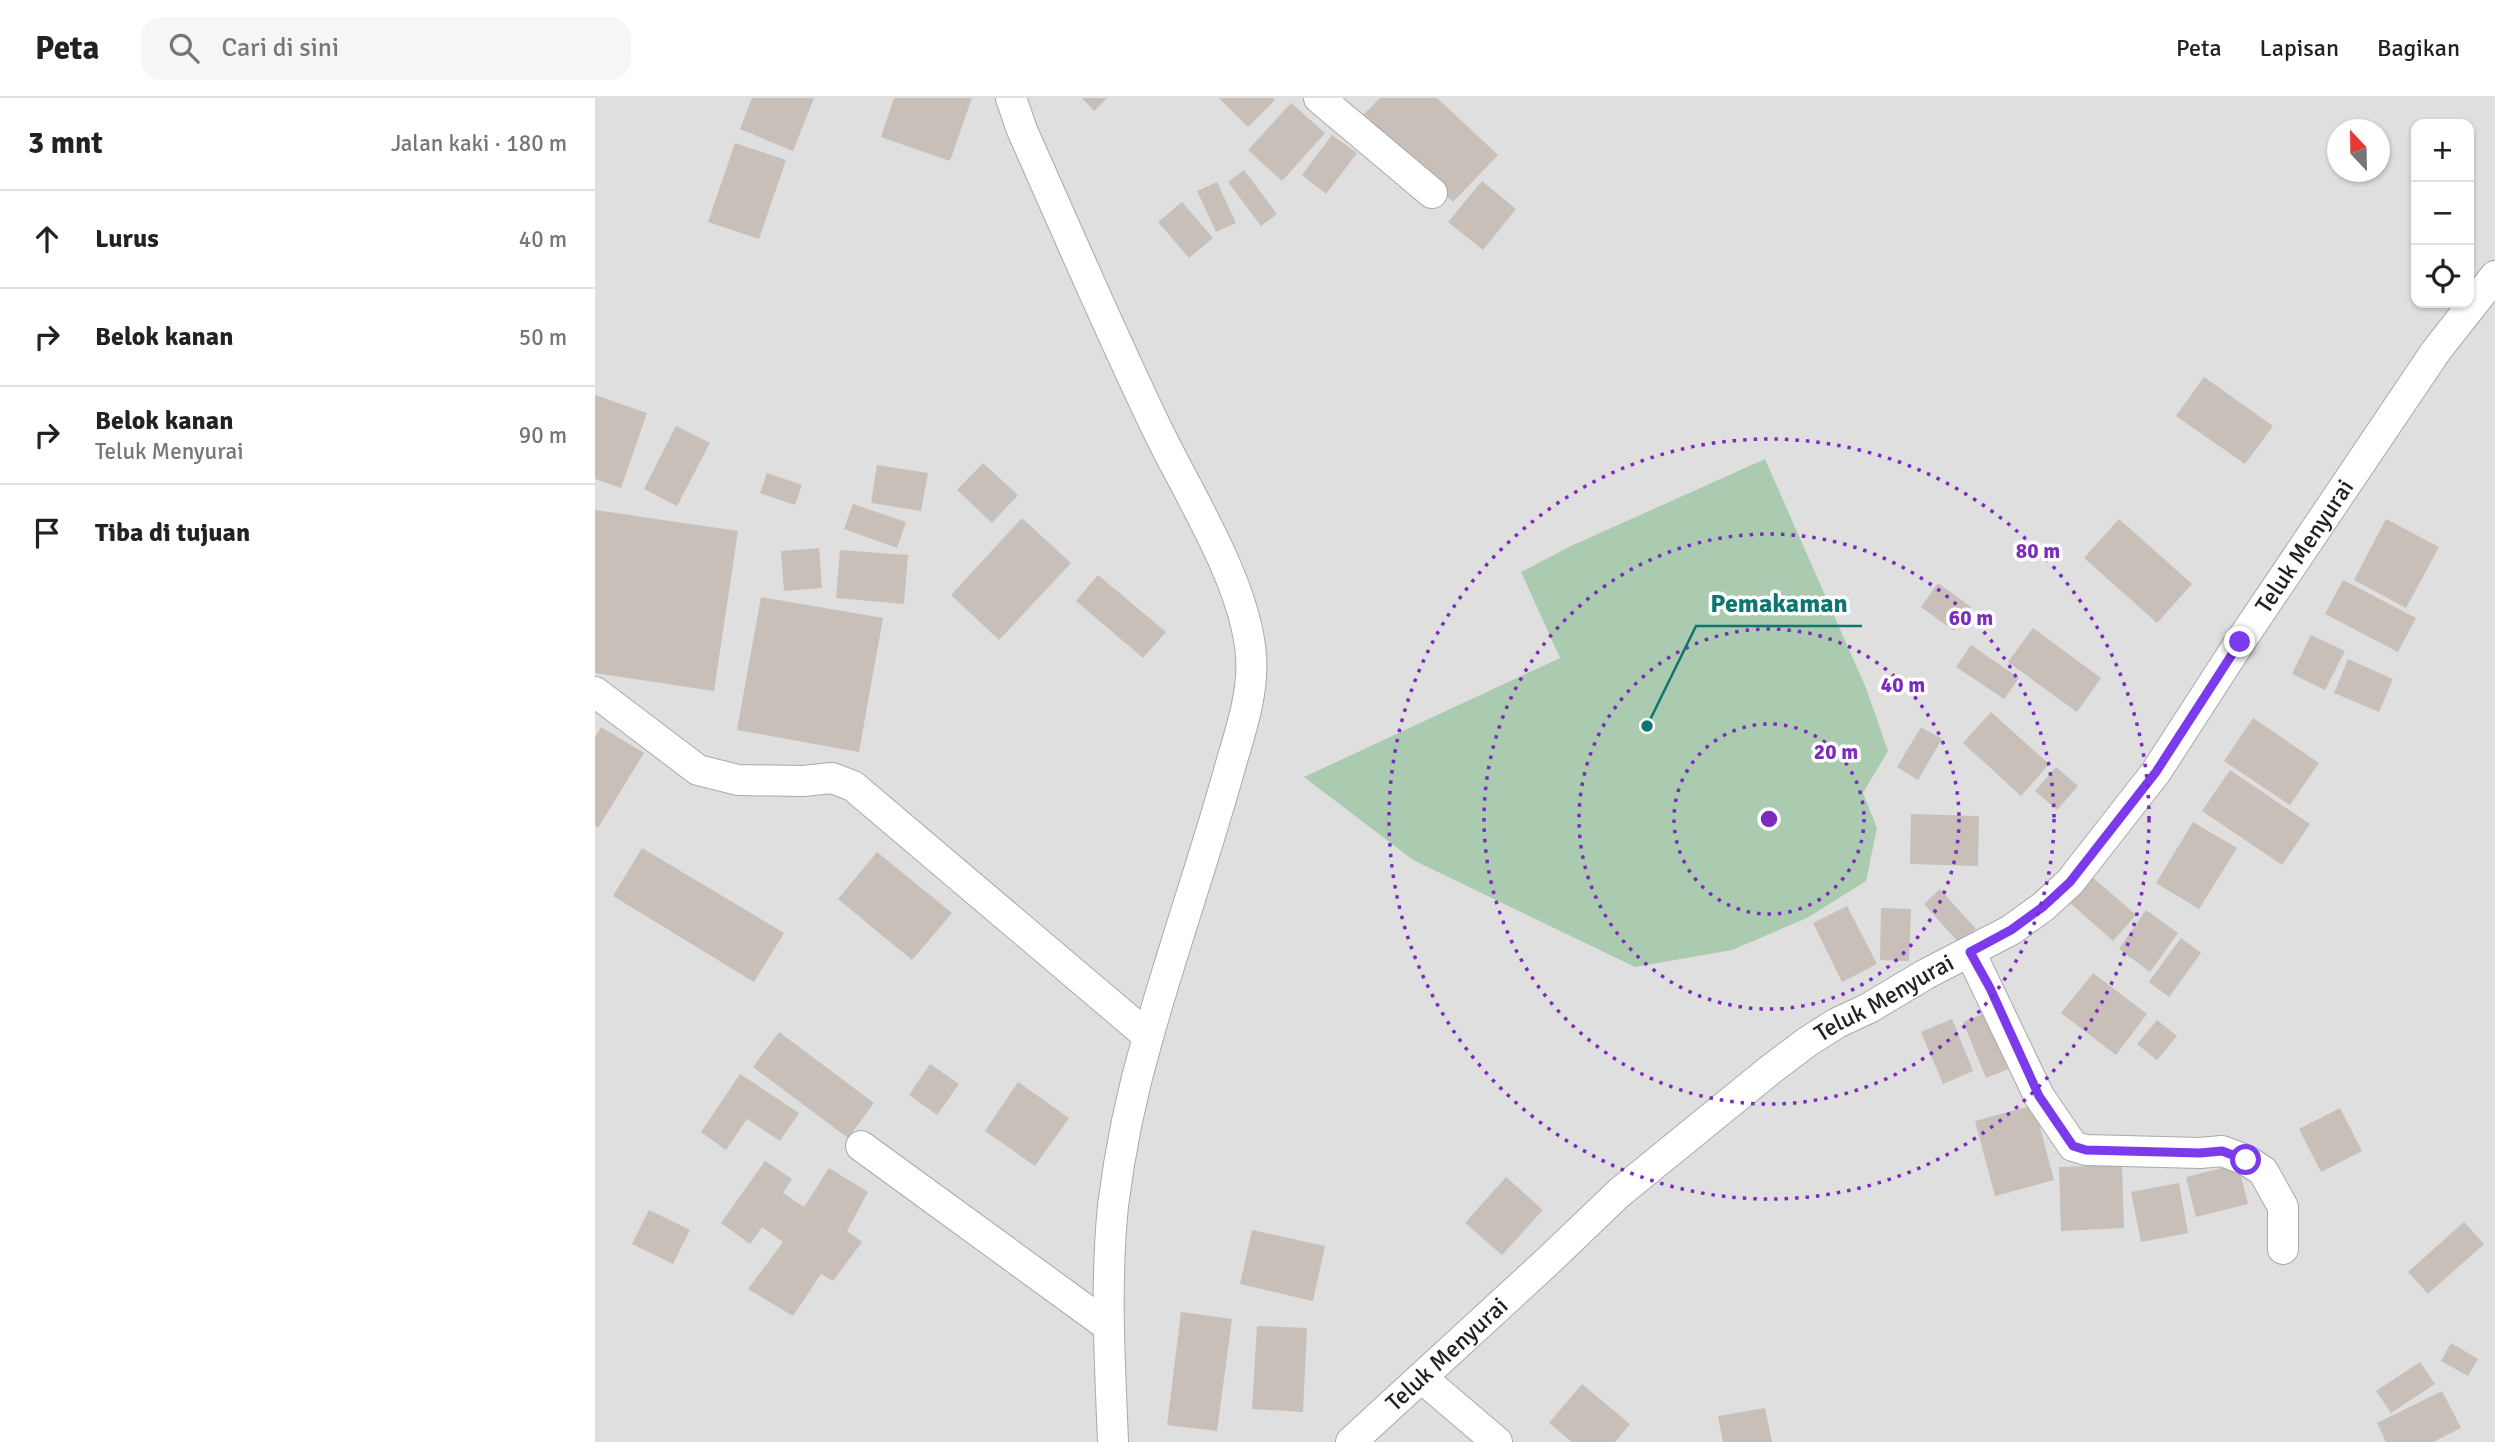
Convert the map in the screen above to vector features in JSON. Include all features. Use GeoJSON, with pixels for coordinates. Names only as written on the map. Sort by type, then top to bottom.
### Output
{"type":"FeatureCollection","features":[{"type":"Feature","properties":{"kind":"street"},"geometry":{"type":"LineString","coordinates":[[1011,98],[1022,130],[1150,414],[1224,564],[1245,617],[1250,648],[1250,688],[1243,718],[1215,822],[1148,1036],[1120,1159],[1113,1209],[1108,1326],[1113,1442]]}},
{"type":"Feature","properties":{"kind":"street"},"geometry":{"type":"LineString","coordinates":[[1319,98],[1432,193]]}},
{"type":"Feature","properties":{"kind":"street","name":"Teluk Menyurai"},"geometry":{"type":"LineString","coordinates":[[1351,1442],[1619,1193],[1770,1070],[1837,1023],[2011,930],[2044,906],[2070,882],[2156,772],[2436,351],[2495,275]]}},
{"type":"Feature","properties":{"kind":"street"},"geometry":{"type":"LineString","coordinates":[[595,692],[698,770],[738,780],[803,781],[832,778],[853,786],[1148,1036]]}},
{"type":"Feature","properties":{"kind":"street"},"geometry":{"type":"LineString","coordinates":[[1970,952],[1990,988],[2039,1096],[2073,1146],[2086,1150],[2200,1153],[2222,1151],[2246,1160],[2263,1171],[2283,1207],[2283,1249]]}},
{"type":"Feature","properties":{"kind":"street"},"geometry":{"type":"LineString","coordinates":[[861,1146],[1108,1326]]}},
{"type":"Feature","properties":{"kind":"street"},"geometry":{"type":"LineString","coordinates":[[1422,1378],[1497,1442]]}},
{"type":"Feature","properties":{"kind":"shaded area"},"geometry":{"type":"Polygon","coordinates":[[[595,98],[2495,98],[2495,1442],[595,1442],[595,98]]]}},
{"type":"Feature","properties":{"kind":"green space"},"geometry":{"type":"Polygon","coordinates":[[[1765,459],[1866,688],[1888,751],[1863,793],[1877,828],[1866,881],[1807,918],[1732,950],[1635,967],[1413,860],[1304,777],[1560,658],[1521,572],[1571,546],[1765,459]]]}},
{"type":"Feature","properties":{"kind":"building"},"geometry":{"type":"Polygon","coordinates":[[[752,98],[814,98],[793,151],[740,129],[752,98]]]}},
{"type":"Feature","properties":{"kind":"building"},"geometry":{"type":"Polygon","coordinates":[[[894,98],[972,98],[950,161],[881,137],[894,98]]]}},
{"type":"Feature","properties":{"kind":"building"},"geometry":{"type":"Polygon","coordinates":[[[1082,98],[1107,98],[1094,111],[1082,98]]]}},
{"type":"Feature","properties":{"kind":"building"},"geometry":{"type":"Polygon","coordinates":[[[1219,98],[1273,98],[1275,100],[1248,127],[1219,98]]]}},
{"type":"Feature","properties":{"kind":"building"},"geometry":{"type":"Polygon","coordinates":[[[1380,98],[1437,98],[1498,155],[1453,202],[1362,116],[1380,98]]]}},
{"type":"Feature","properties":{"kind":"building"},"geometry":{"type":"Polygon","coordinates":[[[1291,103],[1325,133],[1282,181],[1248,150],[1291,103]]]}},
{"type":"Feature","properties":{"kind":"building"},"geometry":{"type":"Polygon","coordinates":[[[1332,135],[1357,153],[1326,194],[1302,175],[1332,135]]]}},
{"type":"Feature","properties":{"kind":"building"},"geometry":{"type":"Polygon","coordinates":[[[735,143],[786,160],[759,239],[708,222],[735,143]]]}},
{"type":"Feature","properties":{"kind":"building"},"geometry":{"type":"Polygon","coordinates":[[[1244,170],[1277,214],[1261,226],[1228,182],[1244,170]]]}},
{"type":"Feature","properties":{"kind":"building"},"geometry":{"type":"Polygon","coordinates":[[[1482,181],[1516,209],[1483,250],[1448,222],[1482,181]]]}},
{"type":"Feature","properties":{"kind":"building"},"geometry":{"type":"Polygon","coordinates":[[[1217,182],[1236,223],[1216,232],[1197,191],[1217,182]]]}},
{"type":"Feature","properties":{"kind":"building"},"geometry":{"type":"Polygon","coordinates":[[[1182,202],[1213,238],[1189,258],[1158,222],[1182,202]]]}},
{"type":"Feature","properties":{"kind":"building"},"geometry":{"type":"Polygon","coordinates":[[[2204,377],[2273,426],[2245,464],[2176,416],[2204,377]]]}},
{"type":"Feature","properties":{"kind":"building"},"geometry":{"type":"Polygon","coordinates":[[[595,395],[647,413],[621,488],[595,479],[595,395]]]}},
{"type":"Feature","properties":{"kind":"building"},"geometry":{"type":"Polygon","coordinates":[[[676,426],[710,443],[677,506],[644,489],[676,426]]]}},
{"type":"Feature","properties":{"kind":"building"},"geometry":{"type":"Polygon","coordinates":[[[983,463],[1018,495],[992,523],[957,490],[983,463]]]}},
{"type":"Feature","properties":{"kind":"building"},"geometry":{"type":"Polygon","coordinates":[[[877,465],[928,473],[921,511],[871,503],[877,465]]]}},
{"type":"Feature","properties":{"kind":"building"},"geometry":{"type":"Polygon","coordinates":[[[767,473],[802,485],[795,505],[760,493],[767,473]]]}},
{"type":"Feature","properties":{"kind":"building"},"geometry":{"type":"Polygon","coordinates":[[[853,504],[906,522],[897,548],[844,529],[853,504]]]}},
{"type":"Feature","properties":{"kind":"building"},"geometry":{"type":"Polygon","coordinates":[[[595,510],[738,531],[714,691],[595,673],[595,510]]]}},
{"type":"Feature","properties":{"kind":"building"},"geometry":{"type":"Polygon","coordinates":[[[1022,518],[1071,563],[999,640],[951,595],[1022,518]]]}},
{"type":"Feature","properties":{"kind":"building"},"geometry":{"type":"Polygon","coordinates":[[[2119,519],[2192,584],[2157,623],[2084,558],[2119,519]]]}},
{"type":"Feature","properties":{"kind":"building"},"geometry":{"type":"Polygon","coordinates":[[[2386,519],[2439,547],[2406,608],[2354,580],[2386,519]]]}},
{"type":"Feature","properties":{"kind":"building"},"geometry":{"type":"Polygon","coordinates":[[[819,548],[822,588],[784,591],[781,551],[819,548]]]}},
{"type":"Feature","properties":{"kind":"building"},"geometry":{"type":"Polygon","coordinates":[[[840,550],[908,555],[904,604],[836,598],[840,550]]]}},
{"type":"Feature","properties":{"kind":"building"},"geometry":{"type":"Polygon","coordinates":[[[1098,575],[1166,632],[1143,658],[1076,601],[1098,575]]]}},
{"type":"Feature","properties":{"kind":"building"},"geometry":{"type":"Polygon","coordinates":[[[2343,580],[2416,618],[2398,652],[2325,614],[2343,580]]]}},
{"type":"Feature","properties":{"kind":"building"},"geometry":{"type":"Polygon","coordinates":[[[1938,583],[1971,607],[1954,631],[1921,607],[1938,583]]]}},
{"type":"Feature","properties":{"kind":"building"},"geometry":{"type":"Polygon","coordinates":[[[761,597],[883,618],[859,752],[737,730],[761,597]]]}},
{"type":"Feature","properties":{"kind":"building"},"geometry":{"type":"Polygon","coordinates":[[[2033,628],[2101,678],[2077,712],[2008,662],[2033,628]]]}},
{"type":"Feature","properties":{"kind":"building"},"geometry":{"type":"Polygon","coordinates":[[[2311,635],[2345,651],[2325,690],[2292,674],[2311,635]]]}},
{"type":"Feature","properties":{"kind":"building"},"geometry":{"type":"Polygon","coordinates":[[[1971,645],[2019,678],[2004,699],[1956,667],[1971,645]]]}},
{"type":"Feature","properties":{"kind":"building"},"geometry":{"type":"Polygon","coordinates":[[[2348,659],[2393,679],[2379,712],[2334,693],[2348,659]]]}},
{"type":"Feature","properties":{"kind":"building"},"geometry":{"type":"Polygon","coordinates":[[[1991,712],[2049,764],[2021,796],[1963,743],[1991,712]]]}},
{"type":"Feature","properties":{"kind":"building"},"geometry":{"type":"Polygon","coordinates":[[[2253,718],[2319,763],[2290,805],[2224,761],[2253,718]]]}},
{"type":"Feature","properties":{"kind":"building"},"geometry":{"type":"Polygon","coordinates":[[[601,727],[644,753],[598,828],[595,826],[595,737],[601,727]]]}},
{"type":"Feature","properties":{"kind":"building"},"geometry":{"type":"Polygon","coordinates":[[[1921,727],[1942,739],[1918,780],[1897,767],[1921,727]]]}},
{"type":"Feature","properties":{"kind":"building"},"geometry":{"type":"Polygon","coordinates":[[[2056,767],[2078,786],[2057,810],[2035,791],[2056,767]]]}},
{"type":"Feature","properties":{"kind":"building"},"geometry":{"type":"Polygon","coordinates":[[[2230,770],[2310,824],[2282,865],[2202,811],[2230,770]]]}},
{"type":"Feature","properties":{"kind":"building"},"geometry":{"type":"Polygon","coordinates":[[[1911,814],[1979,816],[1978,866],[1910,864],[1911,814]]]}},
{"type":"Feature","properties":{"kind":"building"},"geometry":{"type":"Polygon","coordinates":[[[2193,822],[2237,848],[2199,909],[2156,883],[2193,822]]]}},
{"type":"Feature","properties":{"kind":"building"},"geometry":{"type":"Polygon","coordinates":[[[642,848],[784,933],[754,982],[613,896],[642,848]]]}},
{"type":"Feature","properties":{"kind":"building"},"geometry":{"type":"Polygon","coordinates":[[[877,852],[952,913],[912,960],[838,899],[877,852]]]}},
{"type":"Feature","properties":{"kind":"building"},"geometry":{"type":"Polygon","coordinates":[[[2090,875],[2136,915],[2113,941],[2068,901],[2090,875]]]}},
{"type":"Feature","properties":{"kind":"building"},"geometry":{"type":"Polygon","coordinates":[[[1940,889],[1976,929],[1960,944],[1924,904],[1940,889]]]}},
{"type":"Feature","properties":{"kind":"building"},"geometry":{"type":"Polygon","coordinates":[[[1847,906],[1877,964],[1842,982],[1813,923],[1847,906]]]}},
{"type":"Feature","properties":{"kind":"building"},"geometry":{"type":"Polygon","coordinates":[[[1881,908],[1911,909],[1909,961],[1880,960],[1881,908]]]}},
{"type":"Feature","properties":{"kind":"building"},"geometry":{"type":"Polygon","coordinates":[[[2146,910],[2178,933],[2150,972],[2119,949],[2146,910]]]}},
{"type":"Feature","properties":{"kind":"building"},"geometry":{"type":"Polygon","coordinates":[[[2181,938],[2201,953],[2169,997],[2149,982],[2181,938]]]}},
{"type":"Feature","properties":{"kind":"building"},"geometry":{"type":"Polygon","coordinates":[[[2093,973],[2147,1014],[2116,1055],[2061,1013],[2093,973]]]}},
{"type":"Feature","properties":{"kind":"building"},"geometry":{"type":"Polygon","coordinates":[[[1993,1010],[2016,1066],[1986,1078],[1963,1022],[1993,1010]]]}},
{"type":"Feature","properties":{"kind":"building"},"geometry":{"type":"Polygon","coordinates":[[[1952,1019],[1973,1071],[1943,1084],[1921,1032],[1952,1019]]]}},
{"type":"Feature","properties":{"kind":"building"},"geometry":{"type":"Polygon","coordinates":[[[2157,1020],[2177,1036],[2157,1060],[2137,1044],[2157,1020]]]}},
{"type":"Feature","properties":{"kind":"building"},"geometry":{"type":"Polygon","coordinates":[[[779,1032],[874,1103],[848,1138],[753,1067],[779,1032]]]}},
{"type":"Feature","properties":{"kind":"building"},"geometry":{"type":"Polygon","coordinates":[[[930,1064],[959,1084],[937,1115],[909,1095],[930,1064]]]}},
{"type":"Feature","properties":{"kind":"building"},"geometry":{"type":"Polygon","coordinates":[[[740,1074],[799,1113],[780,1141],[747,1119],[726,1150],[701,1132],[740,1074]]]}},
{"type":"Feature","properties":{"kind":"building"},"geometry":{"type":"Polygon","coordinates":[[[1018,1082],[1069,1118],[1035,1166],[985,1131],[1018,1082]]]}},
{"type":"Feature","properties":{"kind":"building"},"geometry":{"type":"Polygon","coordinates":[[[2034,1105],[2054,1180],[1995,1196],[1975,1121],[2034,1105]]]}},
{"type":"Feature","properties":{"kind":"building"},"geometry":{"type":"Polygon","coordinates":[[[2340,1108],[2362,1151],[2321,1172],[2299,1129],[2340,1108]]]}},
{"type":"Feature","properties":{"kind":"building"},"geometry":{"type":"Polygon","coordinates":[[[765,1161],[792,1179],[783,1193],[804,1207],[829,1168],[868,1192],[847,1231],[862,1242],[833,1281],[821,1274],[793,1316],[748,1289],[783,1242],[762,1227],[750,1244],[721,1223],[765,1161]]]}},
{"type":"Feature","properties":{"kind":"building"},"geometry":{"type":"Polygon","coordinates":[[[2238,1164],[2248,1204],[2196,1217],[2186,1177],[2238,1164]]]}},
{"type":"Feature","properties":{"kind":"building"},"geometry":{"type":"Polygon","coordinates":[[[2122,1165],[2124,1228],[2061,1231],[2059,1167],[2122,1165]]]}},
{"type":"Feature","properties":{"kind":"building"},"geometry":{"type":"Polygon","coordinates":[[[1506,1177],[1543,1210],[1502,1255],[1465,1223],[1506,1177]]]}},
{"type":"Feature","properties":{"kind":"building"},"geometry":{"type":"Polygon","coordinates":[[[2179,1183],[2188,1233],[2141,1242],[2131,1192],[2179,1183]]]}},
{"type":"Feature","properties":{"kind":"building"},"geometry":{"type":"Polygon","coordinates":[[[649,1210],[690,1230],[673,1264],[632,1244],[649,1210]]]}},
{"type":"Feature","properties":{"kind":"building"},"geometry":{"type":"Polygon","coordinates":[[[2464,1222],[2484,1244],[2428,1294],[2408,1272],[2464,1222]]]}},
{"type":"Feature","properties":{"kind":"building"},"geometry":{"type":"Polygon","coordinates":[[[1252,1230],[1325,1246],[1313,1301],[1240,1284],[1252,1230]]]}},
{"type":"Feature","properties":{"kind":"building"},"geometry":{"type":"Polygon","coordinates":[[[1181,1312],[1232,1319],[1217,1431],[1167,1425],[1181,1312]]]}},
{"type":"Feature","properties":{"kind":"building"},"geometry":{"type":"Polygon","coordinates":[[[1257,1326],[1307,1328],[1303,1412],[1252,1409],[1257,1326]]]}},
{"type":"Feature","properties":{"kind":"building"},"geometry":{"type":"Polygon","coordinates":[[[2451,1343],[2478,1359],[2468,1376],[2441,1361],[2451,1343]]]}},
{"type":"Feature","properties":{"kind":"building"},"geometry":{"type":"Polygon","coordinates":[[[2420,1362],[2435,1384],[2391,1413],[2376,1391],[2420,1362]]]}},
{"type":"Feature","properties":{"kind":"building"},"geometry":{"type":"Polygon","coordinates":[[[1582,1384],[1630,1424],[1615,1442],[1572,1442],[1549,1423],[1582,1384]]]}},
{"type":"Feature","properties":{"kind":"building"},"geometry":{"type":"Polygon","coordinates":[[[2442,1391],[2461,1428],[2433,1442],[2386,1442],[2377,1423],[2442,1391]]]}},
{"type":"Feature","properties":{"kind":"building"},"geometry":{"type":"Polygon","coordinates":[[[1765,1408],[1772,1442],[1723,1442],[1718,1416],[1765,1408]]]}},
{"type":"Feature","properties":{"kind":"place","name":"Pemakaman"},"geometry":{"type":"Point","coordinates":[1647,726]}},
{"type":"Feature","properties":{"kind":"route"},"geometry":{"type":"LineString","coordinates":[[2240,642],[2156,772],[2070,882],[2044,906],[2011,930],[1970,952],[1990,988],[2039,1096],[2073,1146],[2086,1150],[2200,1153],[2222,1151],[2246,1160]]}}]}
